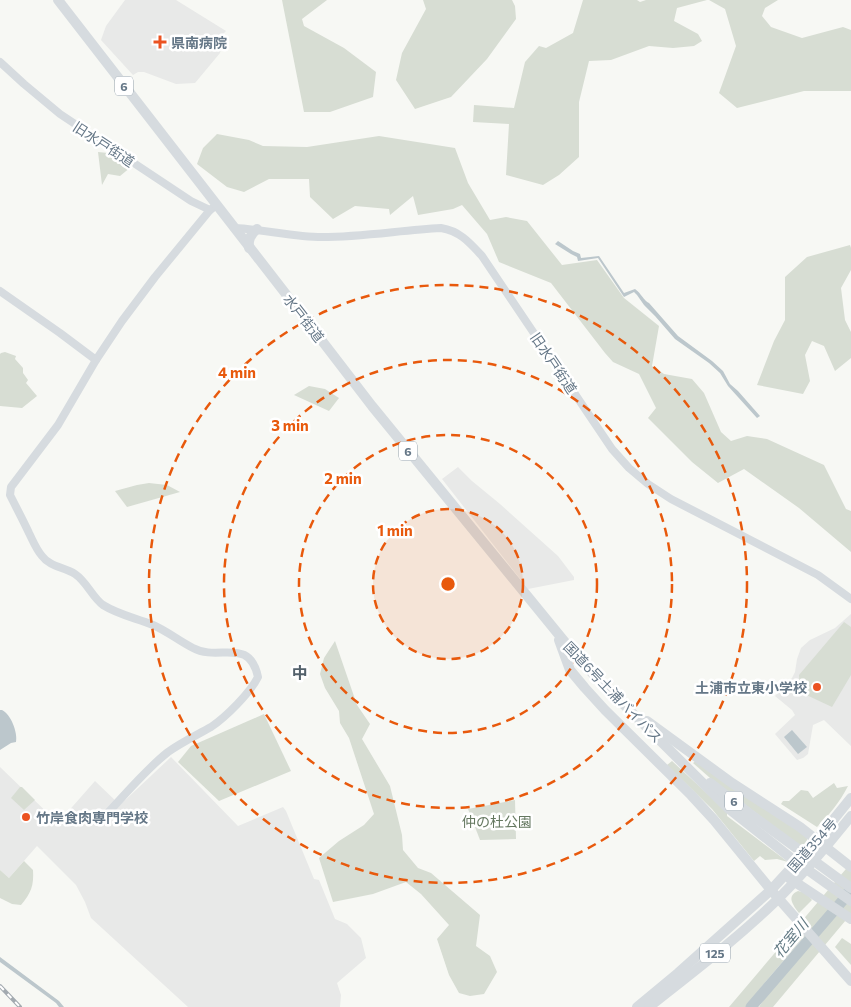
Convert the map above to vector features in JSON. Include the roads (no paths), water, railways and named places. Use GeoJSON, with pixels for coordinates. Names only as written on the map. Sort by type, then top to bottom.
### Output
{"type":"FeatureCollection","features":[{"type":"Feature","properties":{"kind":"highway","name":"水戸街道"},"geometry":{"type":"LineString","coordinates":[[58,0],[213,208],[234,228],[375,411],[556,632]]}},
{"type":"Feature","properties":{"kind":"highway"},"geometry":{"type":"LineString","coordinates":[[249,248],[249,239],[257,229]]}},
{"type":"Feature","properties":{"kind":"highway"},"geometry":{"type":"LineString","coordinates":[[556,632],[570,670],[585,688],[691,794],[771,890],[851,981]]}},
{"type":"Feature","properties":{"kind":"highway","name":"国道6号土浦バイパス"},"geometry":{"type":"LineString","coordinates":[[556,632],[590,670],[670,751],[750,814],[851,901]]}},
{"type":"Feature","properties":{"kind":"highway"},"geometry":{"type":"LineString","coordinates":[[623,704],[732,783],[800,827],[851,867]]}},
{"type":"Feature","properties":{"kind":"highway","name":"国道354号"},"geometry":{"type":"LineString","coordinates":[[771,890],[851,798]]}},
{"type":"Feature","properties":{"kind":"highway","name":"国道354号"},"geometry":{"type":"LineString","coordinates":[[779,898],[826,847],[851,816]]}},
{"type":"Feature","properties":{"kind":"highway","name":"国道6号土浦バイパス"},"geometry":{"type":"LineString","coordinates":[[795,854],[851,888]]}},
{"type":"Feature","properties":{"kind":"highway"},"geometry":{"type":"LineString","coordinates":[[785,875],[851,919]]}},
{"type":"Feature","properties":{"kind":"highway","name":"125"},"geometry":{"type":"LineString","coordinates":[[637,1007],[771,890]]}},
{"type":"Feature","properties":{"kind":"highway","name":"125"},"geometry":{"type":"LineString","coordinates":[[649,1007],[779,898]]}},
{"type":"Feature","properties":{"kind":"street","name":"旧水戸街道"},"geometry":{"type":"LineString","coordinates":[[0,62],[60,114],[191,201],[213,208]]}},
{"type":"Feature","properties":{"kind":"street"},"geometry":{"type":"LineString","coordinates":[[103,818],[166,754],[180,743],[227,715],[254,685],[258,677],[256,667],[249,657],[240,653],[203,652],[193,648],[169,632],[124,616],[101,603],[76,575],[45,560],[34,543],[10,495],[10,489],[58,425],[96,360],[122,321],[149,285],[213,208]]}},
{"type":"Feature","properties":{"kind":"street","name":"旧水戸街道"},"geometry":{"type":"LineString","coordinates":[[234,228],[320,237],[359,236],[441,228],[459,233],[482,256],[612,448],[629,468],[648,484],[671,499],[818,575],[851,599]]}},
{"type":"Feature","properties":{"kind":"street"},"geometry":{"type":"LineString","coordinates":[[0,291],[96,360]]}},
{"type":"Feature","properties":{"kind":"waterway","name":"花室川"},"geometry":{"type":"LineString","coordinates":[[751,1007],[844,899],[851,888]]}},
{"type":"Feature","properties":{"kind":"railway"},"geometry":{"type":"LineString","coordinates":[[0,986],[20,1007]]}},
{"type":"Feature","properties":{"kind":"place","name":"県南病院"},"geometry":{"type":"Point","coordinates":[160,42]}},
{"type":"Feature","properties":{"kind":"place","name":"土浦市立東小学校"},"geometry":{"type":"Point","coordinates":[817,687]}},
{"type":"Feature","properties":{"kind":"place","name":"竹岸食肉専門学校"},"geometry":{"type":"Point","coordinates":[26,817]}},
{"type":"Feature","properties":{"kind":"district","name":"中"},"geometry":{"type":"Point","coordinates":[300,672]}},
{"type":"Feature","properties":{"kind":"park label","name":"仲の杜公園"},"geometry":{"type":"Point","coordinates":[497,821]}}]}
